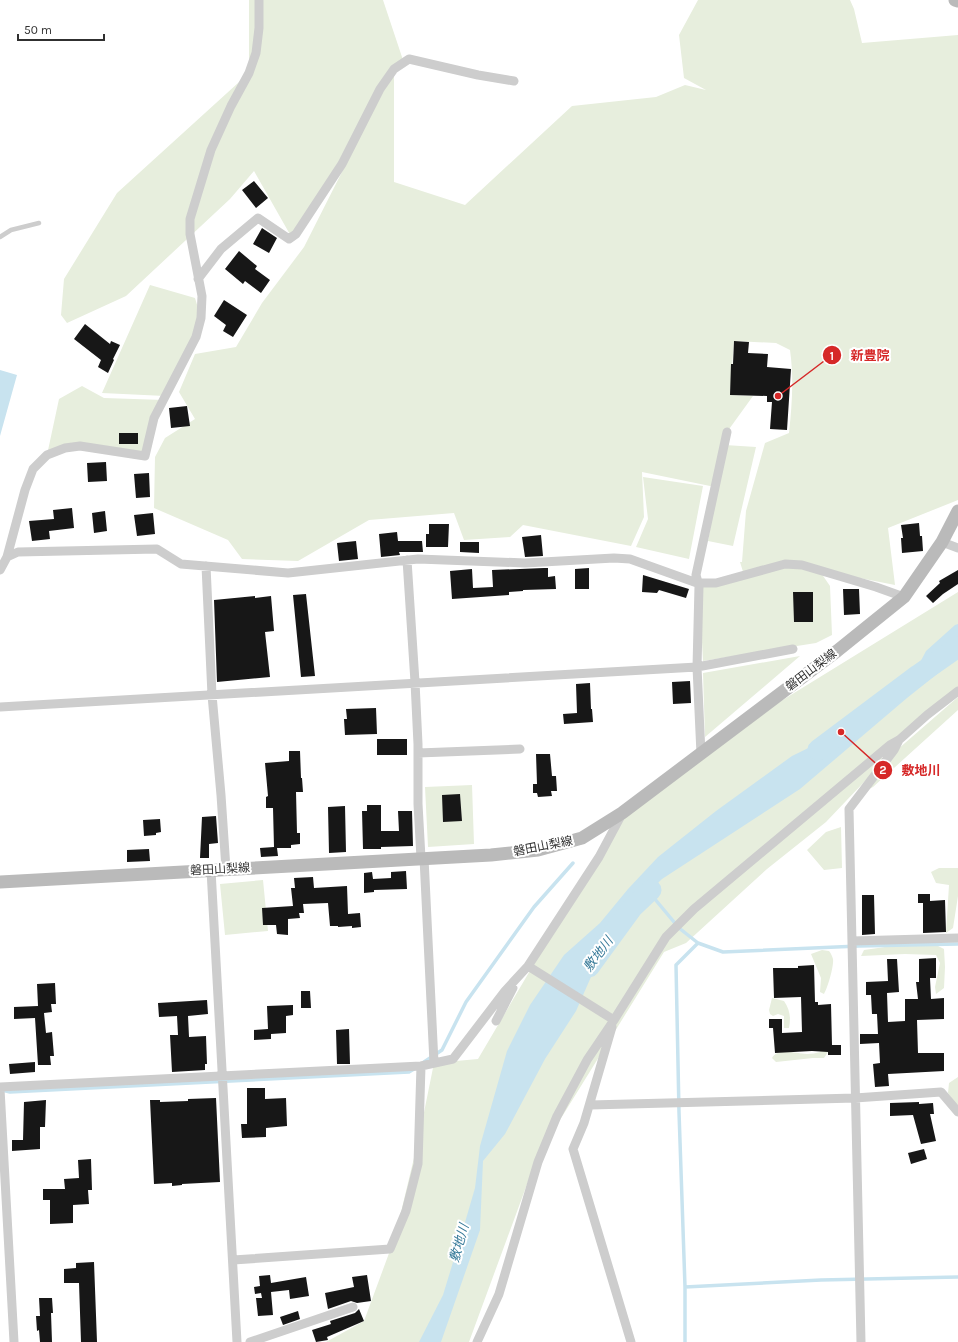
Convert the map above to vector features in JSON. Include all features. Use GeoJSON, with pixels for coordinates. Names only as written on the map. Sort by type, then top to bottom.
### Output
{"type":"FeatureCollection","features":[{"type":"Feature","properties":{"kind":"main road","name":"磐田山梨線"},"geometry":{"type":"LineString","coordinates":[[0,882],[491,855],[538,850],[582,838],[622,813],[701,754],[837,651],[904,597],[942,542],[958,511]]}},
{"type":"Feature","properties":{"kind":"street"},"geometry":{"type":"LineString","coordinates":[[0,570],[7,557],[25,490],[34,469],[47,455],[65,448],[80,446],[145,456],[154,418],[196,337],[201,318],[202,296],[190,234],[190,220],[211,150],[231,106],[249,73],[256,53],[259,28],[259,0]]}},
{"type":"Feature","properties":{"kind":"street"},"geometry":{"type":"LineString","coordinates":[[198,279],[221,249],[258,218],[290,239],[296,234],[342,164],[380,89],[394,69],[409,59],[478,75],[514,81]]}},
{"type":"Feature","properties":{"kind":"street"},"geometry":{"type":"LineString","coordinates":[[701,754],[697,666],[699,586],[696,575],[727,432]]}},
{"type":"Feature","properties":{"kind":"street"},"geometry":{"type":"LineString","coordinates":[[942,542],[958,548]]}},
{"type":"Feature","properties":{"kind":"street"},"geometry":{"type":"LineString","coordinates":[[7,557],[18,552],[157,549],[181,564],[288,573],[408,560],[525,563],[614,558],[630,559],[697,583],[716,583],[785,564],[802,565],[876,586],[904,597]]}},
{"type":"Feature","properties":{"kind":"street"},"geometry":{"type":"LineString","coordinates":[[408,560],[416,682],[418,804],[423,858],[434,1063]]}},
{"type":"Feature","properties":{"kind":"street"},"geometry":{"type":"LineString","coordinates":[[206,566],[212,695],[226,869]]}},
{"type":"Feature","properties":{"kind":"street"},"geometry":{"type":"LineString","coordinates":[[0,707],[697,666],[792,649]]}},
{"type":"Feature","properties":{"kind":"street"},"geometry":{"type":"LineString","coordinates":[[476,1342],[499,1294],[538,1162],[557,1116],[610,1018],[666,937],[694,909],[884,750],[899,740],[927,715],[958,691]]}},
{"type":"Feature","properties":{"kind":"street"},"geometry":{"type":"LineString","coordinates":[[862,1342],[849,809],[894,750],[899,740]]}},
{"type":"Feature","properties":{"kind":"street"},"geometry":{"type":"LineString","coordinates":[[418,753],[520,749]]}},
{"type":"Feature","properties":{"kind":"street"},"geometry":{"type":"LineString","coordinates":[[14,1342],[0,1088],[420,1066],[453,1059],[505,991],[519,976],[531,968],[599,856],[622,813]]}},
{"type":"Feature","properties":{"kind":"street"},"geometry":{"type":"LineString","coordinates":[[211,870],[237,1342]]}},
{"type":"Feature","properties":{"kind":"street"},"geometry":{"type":"LineString","coordinates":[[852,941],[958,938]]}},
{"type":"Feature","properties":{"kind":"street"},"geometry":{"type":"LineString","coordinates":[[531,968],[610,1018]]}},
{"type":"Feature","properties":{"kind":"street"},"geometry":{"type":"LineString","coordinates":[[496,1021],[519,976]]}},
{"type":"Feature","properties":{"kind":"street"},"geometry":{"type":"LineString","coordinates":[[610,1018],[590,1105],[584,1123],[572,1149],[631,1342]]}},
{"type":"Feature","properties":{"kind":"street"},"geometry":{"type":"LineString","coordinates":[[233,1260],[390,1249],[406,1211],[418,1164],[420,1066]]}},
{"type":"Feature","properties":{"kind":"street"},"geometry":{"type":"LineString","coordinates":[[590,1105],[856,1098],[941,1092],[958,1112]]}},
{"type":"Feature","properties":{"kind":"street"},"geometry":{"type":"LineString","coordinates":[[250,1342],[353,1307]]}},
{"type":"Feature","properties":{"kind":"lane"},"geometry":{"type":"LineString","coordinates":[[0,237],[11,230],[39,223]]}},
{"type":"Feature","properties":{"kind":"green space"},"geometry":{"type":"Polygon","coordinates":[[[249,0],[383,0],[404,63],[394,69],[394,182],[465,205],[572,106],[656,97],[685,85],[706,90],[684,78],[679,35],[698,0],[850,0],[854,9],[862,43],[958,35],[958,500],[888,528],[895,585],[819,570],[830,586],[832,635],[816,643],[703,661],[699,586],[744,575],[740,562],[742,562],[746,511],[765,443],[789,433],[792,392],[790,350],[776,343],[734,341],[730,395],[753,396],[727,432],[725,445],[756,447],[733,546],[708,541],[722,459],[715,487],[642,472],[644,517],[631,546],[523,525],[510,537],[464,540],[454,513],[369,520],[298,561],[242,559],[228,540],[154,508],[155,457],[165,438],[195,419],[179,392],[195,354],[236,347],[262,303],[304,247],[387,83],[335,176],[292,238],[254,171],[230,199],[126,296],[67,323],[61,315],[64,279],[117,193],[249,73],[249,0]]]}},
{"type":"Feature","properties":{"kind":"green space"},"geometry":{"type":"Polygon","coordinates":[[[150,285],[195,298],[201,318],[165,396],[102,393],[150,285]]]}},
{"type":"Feature","properties":{"kind":"green space"},"geometry":{"type":"Polygon","coordinates":[[[82,386],[104,398],[164,400],[141,455],[79,443],[47,455],[59,399],[82,386]]]}},
{"type":"Feature","properties":{"kind":"green space"},"geometry":{"type":"Polygon","coordinates":[[[643,477],[703,486],[689,559],[636,547],[648,519],[643,477]]]}},
{"type":"Feature","properties":{"kind":"green space"},"geometry":{"type":"Polygon","coordinates":[[[958,592],[958,690],[877,759],[890,756],[958,697],[958,710],[873,787],[861,793],[886,759],[826,822],[767,869],[686,943],[664,952],[537,1157],[469,1342],[326,1342],[364,1321],[395,1237],[419,1137],[434,1063],[478,1059],[617,823],[726,735],[958,592]]]}},
{"type":"Feature","properties":{"kind":"green space"},"geometry":{"type":"Polygon","coordinates":[[[800,656],[705,737],[703,673],[800,656]]]}},
{"type":"Feature","properties":{"kind":"green space"},"geometry":{"type":"Polygon","coordinates":[[[472,785],[474,844],[428,847],[425,787],[472,785]]]}},
{"type":"Feature","properties":{"kind":"green space"},"geometry":{"type":"Polygon","coordinates":[[[841,827],[842,868],[824,870],[807,850],[826,832],[841,827]]]}},
{"type":"Feature","properties":{"kind":"green space"},"geometry":{"type":"Polygon","coordinates":[[[939,868],[958,868],[958,896],[953,928],[946,933],[949,885],[936,883],[931,872],[939,868]]]}},
{"type":"Feature","properties":{"kind":"green space"},"geometry":{"type":"Polygon","coordinates":[[[263,880],[268,931],[225,935],[220,884],[263,880]]]}},
{"type":"Feature","properties":{"kind":"green space"},"geometry":{"type":"Polygon","coordinates":[[[899,945],[936,945],[944,949],[944,988],[936,994],[935,987],[940,963],[936,955],[905,954],[861,956],[864,950],[899,945]]]}},
{"type":"Feature","properties":{"kind":"green space"},"geometry":{"type":"Polygon","coordinates":[[[822,950],[829,951],[833,959],[833,966],[824,994],[820,992],[821,978],[811,954],[822,950]]]}},
{"type":"Feature","properties":{"kind":"green space"},"geometry":{"type":"Polygon","coordinates":[[[772,998],[784,1001],[786,1004],[790,1014],[789,1028],[784,1028],[784,1016],[778,1014],[773,1016],[770,1014],[769,1010],[772,998]]]}},
{"type":"Feature","properties":{"kind":"green space"},"geometry":{"type":"Polygon","coordinates":[[[823,1039],[830,1040],[828,1052],[824,1058],[776,1062],[772,1058],[783,1052],[812,1054],[820,1052],[823,1039]]]}},
{"type":"Feature","properties":{"kind":"green space"},"geometry":{"type":"Polygon","coordinates":[[[958,1077],[958,1107],[948,1093],[949,1083],[958,1077]]]}},
{"type":"Feature","properties":{"kind":"water"},"geometry":{"type":"Polygon","coordinates":[[[0,370],[17,375],[0,436],[0,370]]]}},
{"type":"Feature","properties":{"kind":"water"},"geometry":{"type":"Polygon","coordinates":[[[958,624],[958,655],[956,659],[907,698],[800,789],[662,879],[632,908],[606,943],[576,1011],[545,1059],[505,1134],[483,1161],[480,1230],[441,1342],[419,1342],[443,1295],[461,1236],[475,1188],[480,1146],[507,1051],[530,1005],[564,955],[600,923],[628,889],[658,857],[716,811],[792,756],[841,732],[911,680],[926,651],[958,624]]]}},
{"type":"Feature","properties":{"kind":"building"},"geometry":{"type":"Polygon","coordinates":[[[254,181],[268,198],[256,208],[242,190],[254,181]]]}},
{"type":"Feature","properties":{"kind":"building"},"geometry":{"type":"Polygon","coordinates":[[[262,228],[277,238],[269,253],[253,244],[262,228]]]}},
{"type":"Feature","properties":{"kind":"building"},"geometry":{"type":"Polygon","coordinates":[[[239,251],[257,266],[255,269],[270,280],[261,293],[245,281],[243,284],[225,269],[239,251]]]}},
{"type":"Feature","properties":{"kind":"building"},"geometry":{"type":"Polygon","coordinates":[[[224,300],[247,315],[233,337],[223,331],[226,325],[214,316],[224,300]]]}},
{"type":"Feature","properties":{"kind":"building"},"geometry":{"type":"Polygon","coordinates":[[[85,324],[110,344],[111,341],[120,345],[108,373],[98,367],[101,360],[74,339],[85,324]]]}},
{"type":"Feature","properties":{"kind":"building"},"geometry":{"type":"Polygon","coordinates":[[[734,341],[749,342],[748,353],[768,354],[767,367],[791,369],[787,430],[770,429],[772,402],[767,402],[767,396],[730,395],[731,364],[733,364],[734,341]]]}},
{"type":"Feature","properties":{"kind":"building"},"geometry":{"type":"Polygon","coordinates":[[[187,406],[190,426],[171,428],[169,408],[187,406]]]}},
{"type":"Feature","properties":{"kind":"building"},"geometry":{"type":"Polygon","coordinates":[[[119,433],[138,433],[138,444],[119,444],[119,433]]]}},
{"type":"Feature","properties":{"kind":"building"},"geometry":{"type":"Polygon","coordinates":[[[106,462],[107,481],[88,482],[87,463],[106,462]]]}},
{"type":"Feature","properties":{"kind":"building"},"geometry":{"type":"Polygon","coordinates":[[[149,473],[150,497],[136,498],[134,474],[149,473]]]}},
{"type":"Feature","properties":{"kind":"building"},"geometry":{"type":"Polygon","coordinates":[[[72,508],[74,528],[49,531],[50,539],[32,541],[29,521],[54,519],[53,510],[72,508]]]}},
{"type":"Feature","properties":{"kind":"building"},"geometry":{"type":"Polygon","coordinates":[[[105,511],[107,531],[94,533],[92,513],[105,511]]]}},
{"type":"Feature","properties":{"kind":"building"},"geometry":{"type":"Polygon","coordinates":[[[153,513],[155,534],[137,536],[134,515],[153,513]]]}},
{"type":"Feature","properties":{"kind":"building"},"geometry":{"type":"Polygon","coordinates":[[[919,523],[923,551],[902,553],[901,538],[903,538],[901,525],[919,523]]]}},
{"type":"Feature","properties":{"kind":"building"},"geometry":{"type":"Polygon","coordinates":[[[429,524],[449,524],[448,547],[426,547],[426,534],[429,534],[429,524]]]}},
{"type":"Feature","properties":{"kind":"building"},"geometry":{"type":"Polygon","coordinates":[[[397,532],[398,541],[422,541],[423,552],[399,552],[400,555],[381,557],[379,534],[397,532]]]}},
{"type":"Feature","properties":{"kind":"building"},"geometry":{"type":"Polygon","coordinates":[[[541,535],[543,556],[525,557],[522,537],[541,535]]]}},
{"type":"Feature","properties":{"kind":"building"},"geometry":{"type":"Polygon","coordinates":[[[356,541],[358,559],[339,561],[337,543],[356,541]]]}},
{"type":"Feature","properties":{"kind":"building"},"geometry":{"type":"Polygon","coordinates":[[[460,542],[479,542],[479,553],[460,552],[460,542]]]}},
{"type":"Feature","properties":{"kind":"building"},"geometry":{"type":"Polygon","coordinates":[[[548,568],[548,577],[555,576],[556,589],[523,590],[509,592],[509,595],[452,599],[450,571],[472,569],[473,588],[493,587],[492,570],[548,568]]]}},
{"type":"Feature","properties":{"kind":"building"},"geometry":{"type":"Polygon","coordinates":[[[589,568],[589,589],[575,589],[575,569],[589,568]]]}},
{"type":"Feature","properties":{"kind":"building"},"geometry":{"type":"Polygon","coordinates":[[[958,570],[958,584],[933,603],[926,596],[940,583],[939,581],[958,570]]]}},
{"type":"Feature","properties":{"kind":"building"},"geometry":{"type":"Polygon","coordinates":[[[643,575],[689,589],[686,598],[659,590],[657,593],[642,592],[643,575]]]}},
{"type":"Feature","properties":{"kind":"building"},"geometry":{"type":"Polygon","coordinates":[[[843,589],[859,589],[860,614],[844,615],[843,589]]]}},
{"type":"Feature","properties":{"kind":"building"},"geometry":{"type":"Polygon","coordinates":[[[793,592],[813,592],[813,622],[794,622],[793,592]]]}},
{"type":"Feature","properties":{"kind":"building"},"geometry":{"type":"Polygon","coordinates":[[[306,594],[315,676],[301,677],[293,595],[306,594]]]}},
{"type":"Feature","properties":{"kind":"building"},"geometry":{"type":"Polygon","coordinates":[[[255,596],[255,598],[271,596],[274,631],[265,632],[270,677],[217,682],[214,600],[255,596]]]}},
{"type":"Feature","properties":{"kind":"building"},"geometry":{"type":"Polygon","coordinates":[[[690,681],[691,703],[673,704],[672,682],[690,681]]]}},
{"type":"Feature","properties":{"kind":"building"},"geometry":{"type":"Polygon","coordinates":[[[590,683],[593,722],[564,724],[563,714],[577,713],[576,684],[590,683]]]}},
{"type":"Feature","properties":{"kind":"building"},"geometry":{"type":"Polygon","coordinates":[[[376,708],[377,734],[345,735],[344,719],[347,719],[346,709],[376,708]]]}},
{"type":"Feature","properties":{"kind":"building"},"geometry":{"type":"Polygon","coordinates":[[[377,739],[407,739],[407,755],[377,755],[377,739]]]}},
{"type":"Feature","properties":{"kind":"building"},"geometry":{"type":"Polygon","coordinates":[[[289,751],[300,751],[303,792],[296,792],[297,833],[300,833],[300,844],[291,845],[291,848],[277,848],[278,856],[261,857],[260,848],[274,847],[273,808],[266,808],[266,797],[268,796],[265,763],[289,761],[289,751]]]}},
{"type":"Feature","properties":{"kind":"building"},"geometry":{"type":"Polygon","coordinates":[[[536,754],[550,754],[552,776],[556,776],[557,791],[551,791],[552,796],[538,797],[537,793],[533,793],[533,784],[537,784],[536,754]]]}},
{"type":"Feature","properties":{"kind":"building"},"geometry":{"type":"Polygon","coordinates":[[[460,794],[462,821],[443,822],[442,795],[460,794]]]}},
{"type":"Feature","properties":{"kind":"building"},"geometry":{"type":"Polygon","coordinates":[[[367,805],[381,805],[381,831],[399,831],[398,811],[412,811],[413,846],[363,849],[362,811],[367,811],[367,805]]]}},
{"type":"Feature","properties":{"kind":"building"},"geometry":{"type":"Polygon","coordinates":[[[345,806],[346,852],[329,853],[328,807],[345,806]]]}},
{"type":"Feature","properties":{"kind":"building"},"geometry":{"type":"Polygon","coordinates":[[[216,816],[218,843],[209,844],[209,858],[200,858],[202,817],[216,816]]]}},
{"type":"Feature","properties":{"kind":"building"},"geometry":{"type":"Polygon","coordinates":[[[160,819],[161,832],[156,833],[156,835],[144,836],[143,820],[160,819]]]}},
{"type":"Feature","properties":{"kind":"building"},"geometry":{"type":"Polygon","coordinates":[[[149,849],[150,861],[127,862],[127,850],[149,849]]]}},
{"type":"Feature","properties":{"kind":"building"},"geometry":{"type":"Polygon","coordinates":[[[406,871],[407,889],[374,890],[374,892],[364,893],[364,873],[372,872],[373,879],[391,878],[391,872],[406,871]]]}},
{"type":"Feature","properties":{"kind":"building"},"geometry":{"type":"Polygon","coordinates":[[[313,877],[314,888],[347,886],[348,914],[360,913],[361,927],[352,928],[352,926],[330,926],[328,903],[303,904],[304,913],[299,913],[300,918],[288,919],[288,935],[277,934],[276,925],[263,925],[262,908],[293,906],[291,888],[295,888],[294,878],[313,877]]]}},
{"type":"Feature","properties":{"kind":"building"},"geometry":{"type":"Polygon","coordinates":[[[918,894],[930,894],[930,901],[945,900],[946,932],[923,933],[923,903],[918,903],[918,894]]]}},
{"type":"Feature","properties":{"kind":"building"},"geometry":{"type":"Polygon","coordinates":[[[862,895],[874,895],[875,934],[862,935],[862,895]]]}},
{"type":"Feature","properties":{"kind":"building"},"geometry":{"type":"Polygon","coordinates":[[[936,958],[936,978],[930,978],[931,999],[944,998],[944,1019],[917,1020],[918,1053],[944,1053],[944,1071],[888,1074],[889,1086],[875,1087],[873,1064],[880,1063],[879,1043],[860,1044],[860,1034],[878,1034],[877,1014],[872,1014],[871,995],[866,995],[866,982],[888,981],[887,959],[897,959],[899,992],[887,993],[888,1022],[905,1021],[905,999],[918,999],[916,982],[919,982],[919,959],[936,958]]]}},
{"type":"Feature","properties":{"kind":"building"},"geometry":{"type":"Polygon","coordinates":[[[814,965],[815,1002],[818,1002],[818,1005],[831,1004],[832,1045],[841,1045],[841,1055],[828,1055],[828,1052],[812,1051],[775,1053],[773,1028],[769,1028],[769,1019],[782,1019],[782,1033],[802,1032],[801,997],[774,998],[773,968],[798,968],[798,966],[814,965]]]}},
{"type":"Feature","properties":{"kind":"building"},"geometry":{"type":"Polygon","coordinates":[[[55,983],[56,1004],[51,1004],[52,1012],[44,1013],[46,1033],[52,1032],[54,1056],[50,1056],[51,1065],[38,1065],[35,1018],[14,1019],[14,1007],[38,1006],[37,984],[55,983]]]}},
{"type":"Feature","properties":{"kind":"building"},"geometry":{"type":"Polygon","coordinates":[[[301,991],[310,991],[311,1008],[301,1008],[301,991]]]}},
{"type":"Feature","properties":{"kind":"building"},"geometry":{"type":"Polygon","coordinates":[[[207,1000],[208,1014],[188,1016],[189,1037],[206,1036],[207,1064],[205,1064],[205,1070],[172,1072],[170,1035],[178,1035],[177,1016],[159,1017],[158,1003],[207,1000]]]}},
{"type":"Feature","properties":{"kind":"building"},"geometry":{"type":"Polygon","coordinates":[[[293,1005],[293,1015],[286,1016],[286,1033],[271,1034],[271,1039],[254,1040],[254,1030],[268,1029],[267,1006],[293,1005]]]}},
{"type":"Feature","properties":{"kind":"building"},"geometry":{"type":"Polygon","coordinates":[[[349,1029],[350,1064],[337,1064],[336,1030],[349,1029]]]}},
{"type":"Feature","properties":{"kind":"building"},"geometry":{"type":"Polygon","coordinates":[[[35,1062],[35,1072],[10,1074],[9,1064],[35,1062]]]}},
{"type":"Feature","properties":{"kind":"building"},"geometry":{"type":"Polygon","coordinates":[[[247,1088],[265,1088],[265,1099],[286,1098],[287,1126],[266,1128],[266,1137],[242,1138],[241,1124],[247,1124],[247,1088]]]}},
{"type":"Feature","properties":{"kind":"building"},"geometry":{"type":"Polygon","coordinates":[[[216,1098],[220,1182],[172,1186],[172,1183],[154,1184],[150,1100],[160,1100],[160,1102],[216,1098]]]}},
{"type":"Feature","properties":{"kind":"building"},"geometry":{"type":"Polygon","coordinates":[[[46,1100],[45,1127],[40,1127],[40,1149],[12,1151],[12,1140],[23,1140],[24,1102],[46,1100]]]}},
{"type":"Feature","properties":{"kind":"building"},"geometry":{"type":"Polygon","coordinates":[[[919,1102],[919,1104],[933,1103],[934,1114],[930,1114],[936,1141],[921,1144],[913,1115],[890,1116],[890,1103],[919,1102]]]}},
{"type":"Feature","properties":{"kind":"building"},"geometry":{"type":"Polygon","coordinates":[[[924,1149],[927,1159],[911,1164],[908,1153],[924,1149]]]}},
{"type":"Feature","properties":{"kind":"building"},"geometry":{"type":"Polygon","coordinates":[[[91,1159],[92,1190],[88,1190],[89,1204],[73,1205],[73,1223],[50,1224],[50,1200],[43,1200],[43,1189],[65,1189],[64,1179],[79,1178],[78,1160],[91,1159]]]}},
{"type":"Feature","properties":{"kind":"building"},"geometry":{"type":"Polygon","coordinates":[[[94,1262],[97,1342],[81,1342],[79,1283],[64,1283],[64,1269],[76,1268],[76,1263],[94,1262]]]}},
{"type":"Feature","properties":{"kind":"building"},"geometry":{"type":"Polygon","coordinates":[[[270,1275],[271,1283],[306,1277],[309,1296],[290,1299],[289,1290],[271,1292],[273,1315],[258,1316],[256,1298],[262,1298],[261,1293],[255,1294],[254,1287],[260,1286],[259,1276],[270,1275]]]}},
{"type":"Feature","properties":{"kind":"building"},"geometry":{"type":"Polygon","coordinates":[[[367,1275],[371,1301],[357,1303],[351,1301],[328,1309],[325,1293],[354,1287],[352,1277],[367,1275]]]}},
{"type":"Feature","properties":{"kind":"building"},"geometry":{"type":"Polygon","coordinates":[[[39,1298],[52,1298],[52,1342],[40,1342],[39,1330],[37,1331],[36,1316],[40,1316],[39,1298]]]}},
{"type":"Feature","properties":{"kind":"building"},"geometry":{"type":"Polygon","coordinates":[[[359,1309],[364,1321],[327,1337],[328,1340],[316,1342],[312,1330],[331,1324],[330,1321],[355,1313],[359,1309]]]}},
{"type":"Feature","properties":{"kind":"building"},"geometry":{"type":"Polygon","coordinates":[[[298,1311],[300,1319],[283,1325],[280,1317],[298,1311]]]}},
{"type":"Feature","properties":{"kind":"waterway","name":"敷地川"},"geometry":{"type":"LineString","coordinates":[[818,750],[958,647]]}},
{"type":"Feature","properties":{"kind":"waterway"},"geometry":{"type":"LineString","coordinates":[[424,1062],[442,1050],[466,1002],[534,907],[573,863]]}},
{"type":"Feature","properties":{"kind":"waterway","name":"敷地川"},"geometry":{"type":"LineString","coordinates":[[589,967],[632,908],[651,890]]}},
{"type":"Feature","properties":{"kind":"waterway"},"geometry":{"type":"LineString","coordinates":[[649,892],[679,928],[698,943],[723,952],[859,946],[958,944]]}},
{"type":"Feature","properties":{"kind":"waterway"},"geometry":{"type":"LineString","coordinates":[[685,1342],[685,1287],[676,965],[698,943]]}},
{"type":"Feature","properties":{"kind":"waterway"},"geometry":{"type":"LineString","coordinates":[[2,1090],[10,1092],[409,1072],[414,1069]]}},
{"type":"Feature","properties":{"kind":"waterway"},"geometry":{"type":"LineString","coordinates":[[685,1287],[821,1280],[958,1277]]}},
{"type":"Feature","properties":{"kind":"place","name":"新豊院"},"geometry":{"type":"Point","coordinates":[778,396]}},
{"type":"Feature","properties":{"kind":"place","name":"敷地川"},"geometry":{"type":"Point","coordinates":[841,732]}}]}
